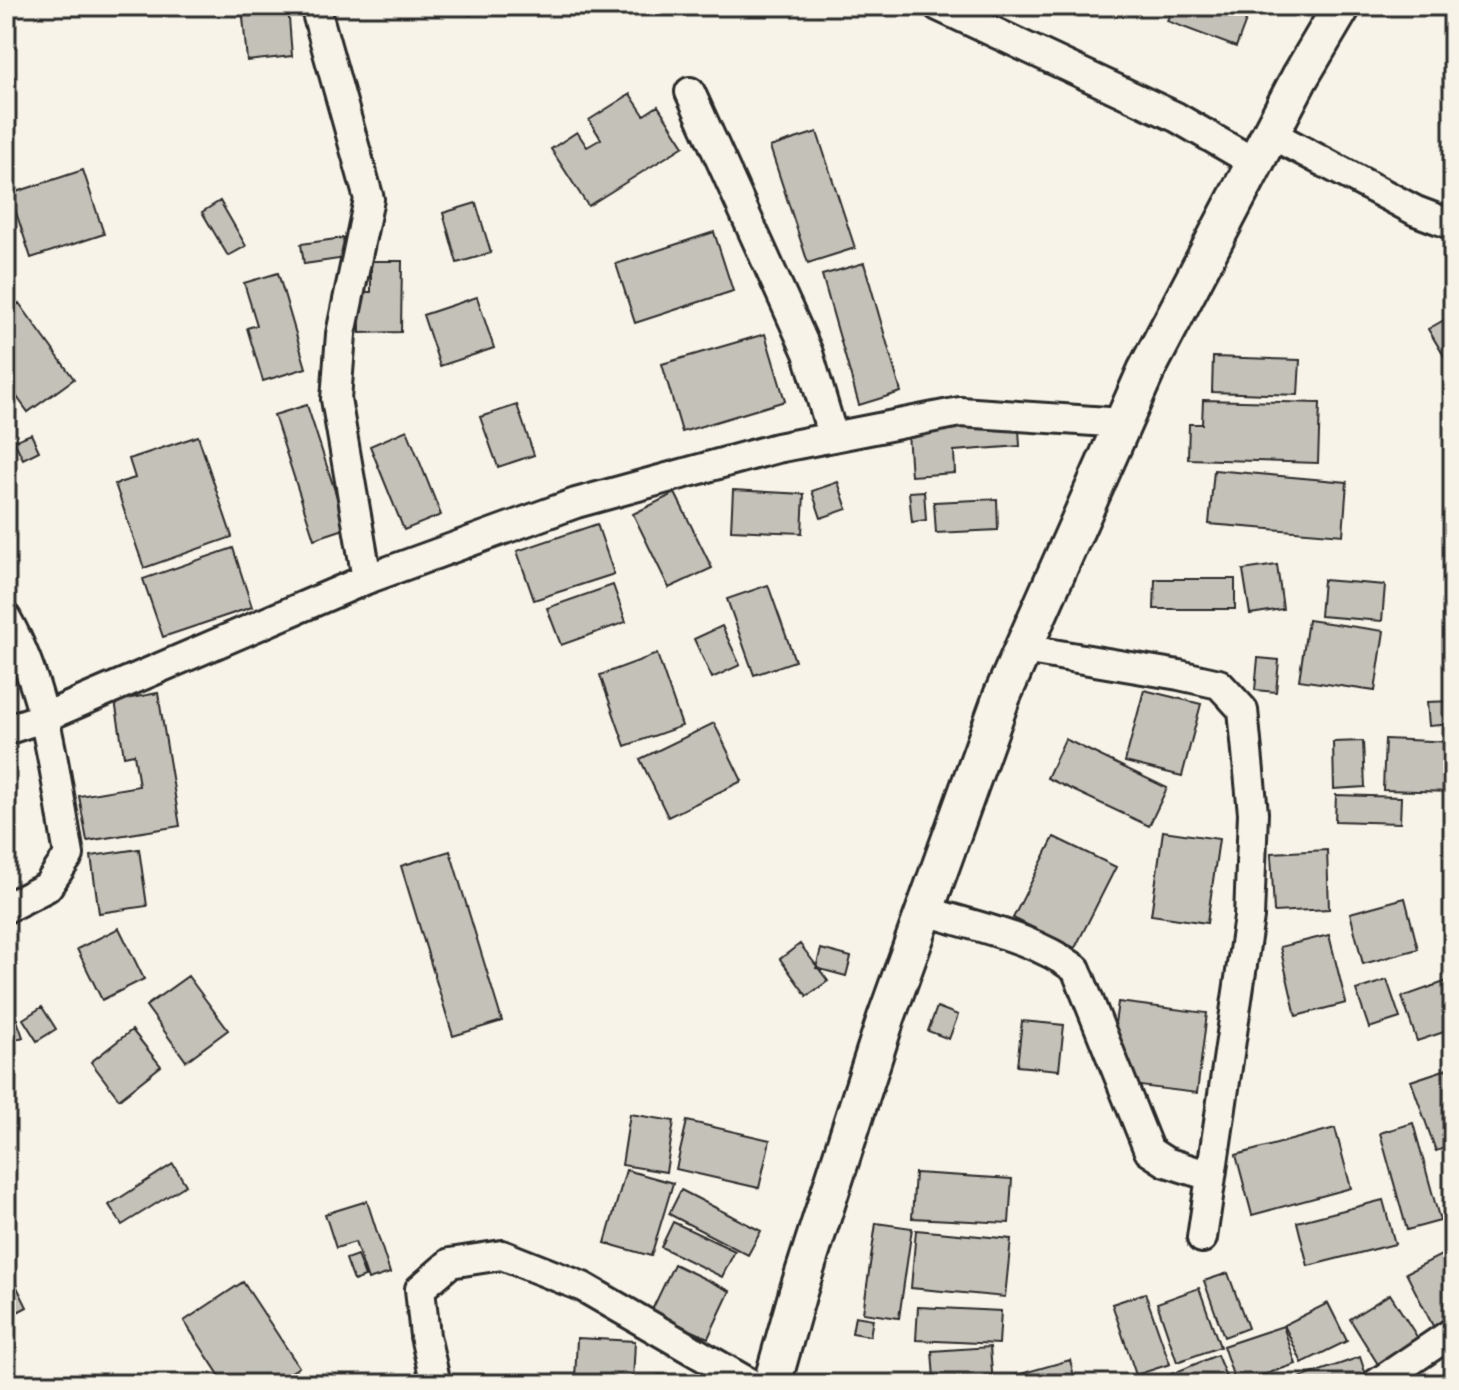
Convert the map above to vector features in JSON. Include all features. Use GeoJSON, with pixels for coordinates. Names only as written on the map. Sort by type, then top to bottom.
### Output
{"type":"FeatureCollection","features":[{"type":"Feature","properties":{"kind":"main road"},"geometry":{"type":"LineString","coordinates":[[772,1384],[798,1292],[886,1018],[1002,696],[1146,371],[1263,148],[1342,6]]}},
{"type":"Feature","properties":{"kind":"street"},"geometry":{"type":"LineString","coordinates":[[315,6],[369,199],[341,334],[336,399],[367,579]]}},
{"type":"Feature","properties":{"kind":"street"},"geometry":{"type":"LineString","coordinates":[[938,6],[1176,117],[1263,148],[1453,225]]}},
{"type":"Feature","properties":{"kind":"street"},"geometry":{"type":"LineString","coordinates":[[690,92],[808,353],[833,437]]}},
{"type":"Feature","properties":{"kind":"street"},"geometry":{"type":"LineString","coordinates":[[6,730],[45,717],[367,579],[576,503],[777,448],[960,412],[1123,423]]}},
{"type":"Feature","properties":{"kind":"street"},"geometry":{"type":"LineString","coordinates":[[6,618],[19,641],[45,717],[69,855],[47,887],[6,908]]}},
{"type":"Feature","properties":{"kind":"street"},"geometry":{"type":"LineString","coordinates":[[1023,649],[1219,684],[1243,710],[1253,813],[1249,917],[1202,1238]]}},
{"type":"Feature","properties":{"kind":"street"},"geometry":{"type":"LineString","coordinates":[[926,911],[1036,946],[1057,955],[1076,969],[1149,1151],[1166,1162],[1210,1176]]}},
{"type":"Feature","properties":{"kind":"street"},"geometry":{"type":"LineString","coordinates":[[436,1384],[425,1336],[420,1289],[450,1263],[502,1255],[583,1287],[751,1384]]}},
{"type":"Feature","properties":{"kind":"street"},"geometry":{"type":"LineString","coordinates":[[1376,1384],[1453,1332]]}},
{"type":"Feature","properties":{"kind":"building"},"geometry":{"type":"Polygon","coordinates":[[[242,6],[288,6],[292,56],[247,61],[242,6]]]}},
{"type":"Feature","properties":{"kind":"building"},"geometry":{"type":"Polygon","coordinates":[[[466,6],[497,6],[469,15],[466,6]]]}},
{"type":"Feature","properties":{"kind":"building"},"geometry":{"type":"Polygon","coordinates":[[[1173,6],[1260,6],[1257,13],[1250,10],[1236,47],[1167,21],[1173,6]]]}},
{"type":"Feature","properties":{"kind":"building"},"geometry":{"type":"Polygon","coordinates":[[[630,94],[644,115],[658,106],[684,146],[588,206],[551,149],[577,132],[587,147],[601,139],[589,120],[630,94]]]}},
{"type":"Feature","properties":{"kind":"building"},"geometry":{"type":"Polygon","coordinates":[[[817,132],[855,248],[808,263],[770,147],[817,132]]]}},
{"type":"Feature","properties":{"kind":"building"},"geometry":{"type":"Polygon","coordinates":[[[83,170],[104,234],[31,258],[10,194],[83,170]]]}},
{"type":"Feature","properties":{"kind":"building"},"geometry":{"type":"Polygon","coordinates":[[[220,201],[246,246],[228,256],[202,212],[220,201]]]}},
{"type":"Feature","properties":{"kind":"building"},"geometry":{"type":"Polygon","coordinates":[[[476,203],[491,253],[457,263],[443,213],[476,203]]]}},
{"type":"Feature","properties":{"kind":"building"},"geometry":{"type":"Polygon","coordinates":[[[714,232],[733,291],[635,323],[616,264],[714,232]]]}},
{"type":"Feature","properties":{"kind":"building"},"geometry":{"type":"Polygon","coordinates":[[[343,238],[346,258],[304,264],[301,244],[343,238]]]}},
{"type":"Feature","properties":{"kind":"building"},"geometry":{"type":"Polygon","coordinates":[[[371,261],[402,261],[401,332],[360,333],[360,292],[371,292],[371,261]]]}},
{"type":"Feature","properties":{"kind":"building"},"geometry":{"type":"Polygon","coordinates":[[[864,263],[901,392],[859,405],[822,275],[864,263]]]}},
{"type":"Feature","properties":{"kind":"building"},"geometry":{"type":"Polygon","coordinates":[[[278,273],[306,368],[263,381],[247,328],[257,325],[244,283],[278,273]]]}},
{"type":"Feature","properties":{"kind":"building"},"geometry":{"type":"Polygon","coordinates":[[[477,297],[494,348],[440,366],[423,315],[477,297]]]}},
{"type":"Feature","properties":{"kind":"building"},"geometry":{"type":"Polygon","coordinates":[[[19,303],[74,379],[28,412],[6,382],[6,312],[19,303]]]}},
{"type":"Feature","properties":{"kind":"building"},"geometry":{"type":"Polygon","coordinates":[[[1453,315],[1453,371],[1428,329],[1453,315]]]}},
{"type":"Feature","properties":{"kind":"building"},"geometry":{"type":"Polygon","coordinates":[[[765,334],[785,401],[682,432],[662,364],[765,334]]]}},
{"type":"Feature","properties":{"kind":"building"},"geometry":{"type":"Polygon","coordinates":[[[1213,357],[1300,360],[1298,395],[1212,392],[1213,357]]]}},
{"type":"Feature","properties":{"kind":"building"},"geometry":{"type":"Polygon","coordinates":[[[1203,400],[1320,403],[1318,463],[1188,459],[1189,424],[1202,424],[1203,400]]]}},
{"type":"Feature","properties":{"kind":"building"},"geometry":{"type":"Polygon","coordinates":[[[307,405],[347,528],[314,539],[274,415],[307,405]]]}},
{"type":"Feature","properties":{"kind":"building"},"geometry":{"type":"Polygon","coordinates":[[[517,405],[534,455],[498,467],[480,417],[517,405]]]}},
{"type":"Feature","properties":{"kind":"building"},"geometry":{"type":"Polygon","coordinates":[[[1018,412],[1020,446],[954,451],[955,473],[911,476],[907,419],[1018,412]]]}},
{"type":"Feature","properties":{"kind":"building"},"geometry":{"type":"Polygon","coordinates":[[[407,430],[441,515],[404,530],[370,446],[407,430]]]}},
{"type":"Feature","properties":{"kind":"building"},"geometry":{"type":"Polygon","coordinates":[[[31,434],[39,451],[23,459],[14,441],[31,434]]]}},
{"type":"Feature","properties":{"kind":"building"},"geometry":{"type":"Polygon","coordinates":[[[198,436],[232,537],[144,568],[115,484],[135,478],[129,459],[198,436]]]}},
{"type":"Feature","properties":{"kind":"building"},"geometry":{"type":"Polygon","coordinates":[[[1214,470],[1347,482],[1343,535],[1209,524],[1214,470]]]}},
{"type":"Feature","properties":{"kind":"building"},"geometry":{"type":"Polygon","coordinates":[[[838,482],[847,509],[821,518],[812,491],[838,482]]]}},
{"type":"Feature","properties":{"kind":"building"},"geometry":{"type":"Polygon","coordinates":[[[733,490],[804,494],[802,533],[731,530],[733,490]]]}},
{"type":"Feature","properties":{"kind":"building"},"geometry":{"type":"Polygon","coordinates":[[[924,491],[926,520],[912,522],[909,492],[924,491]]]}},
{"type":"Feature","properties":{"kind":"building"},"geometry":{"type":"Polygon","coordinates":[[[675,493],[712,568],[669,588],[633,514],[675,493]]]}},
{"type":"Feature","properties":{"kind":"building"},"geometry":{"type":"Polygon","coordinates":[[[997,499],[998,530],[936,533],[934,502],[997,499]]]}},
{"type":"Feature","properties":{"kind":"building"},"geometry":{"type":"Polygon","coordinates":[[[597,524],[614,574],[534,600],[517,551],[597,524]]]}},
{"type":"Feature","properties":{"kind":"building"},"geometry":{"type":"Polygon","coordinates":[[[233,548],[252,607],[163,637],[143,579],[233,548]]]}},
{"type":"Feature","properties":{"kind":"building"},"geometry":{"type":"Polygon","coordinates":[[[1277,565],[1283,609],[1250,614],[1243,570],[1277,565]]]}},
{"type":"Feature","properties":{"kind":"building"},"geometry":{"type":"Polygon","coordinates":[[[1155,579],[1235,579],[1235,609],[1154,609],[1155,579]]]}},
{"type":"Feature","properties":{"kind":"building"},"geometry":{"type":"Polygon","coordinates":[[[1323,580],[1385,585],[1382,621],[1320,616],[1323,580]]]}},
{"type":"Feature","properties":{"kind":"building"},"geometry":{"type":"Polygon","coordinates":[[[613,585],[626,622],[561,645],[547,608],[613,585]]]}},
{"type":"Feature","properties":{"kind":"building"},"geometry":{"type":"Polygon","coordinates":[[[768,585],[795,661],[754,675],[727,599],[768,585]]]}},
{"type":"Feature","properties":{"kind":"building"},"geometry":{"type":"Polygon","coordinates":[[[1308,620],[1384,631],[1375,691],[1299,680],[1308,620]]]}},
{"type":"Feature","properties":{"kind":"building"},"geometry":{"type":"Polygon","coordinates":[[[722,626],[740,665],[712,678],[694,639],[722,626]]]}},
{"type":"Feature","properties":{"kind":"building"},"geometry":{"type":"Polygon","coordinates":[[[657,654],[682,726],[625,746],[600,675],[657,654]]]}},
{"type":"Feature","properties":{"kind":"building"},"geometry":{"type":"Polygon","coordinates":[[[6,658],[14,681],[6,684],[6,658]]]}},
{"type":"Feature","properties":{"kind":"building"},"geometry":{"type":"Polygon","coordinates":[[[1258,658],[1279,660],[1276,692],[1255,690],[1258,658]]]}},
{"type":"Feature","properties":{"kind":"building"},"geometry":{"type":"Polygon","coordinates":[[[1144,690],[1201,704],[1182,776],[1125,762],[1144,690]]]}},
{"type":"Feature","properties":{"kind":"building"},"geometry":{"type":"Polygon","coordinates":[[[158,693],[180,826],[87,841],[79,796],[139,786],[134,754],[124,756],[115,701],[158,693]]]}},
{"type":"Feature","properties":{"kind":"building"},"geometry":{"type":"Polygon","coordinates":[[[1453,701],[1453,724],[1429,726],[1427,702],[1453,701]]]}},
{"type":"Feature","properties":{"kind":"building"},"geometry":{"type":"Polygon","coordinates":[[[714,723],[742,781],[668,817],[640,759],[714,723]]]}},
{"type":"Feature","properties":{"kind":"building"},"geometry":{"type":"Polygon","coordinates":[[[1065,739],[1167,788],[1149,826],[1047,778],[1065,739]]]}},
{"type":"Feature","properties":{"kind":"building"},"geometry":{"type":"Polygon","coordinates":[[[1385,739],[1453,742],[1453,792],[1383,790],[1385,739]]]}},
{"type":"Feature","properties":{"kind":"building"},"geometry":{"type":"Polygon","coordinates":[[[1363,741],[1365,787],[1334,789],[1333,742],[1363,741]]]}},
{"type":"Feature","properties":{"kind":"building"},"geometry":{"type":"Polygon","coordinates":[[[1336,795],[1401,797],[1400,823],[1335,821],[1336,795]]]}},
{"type":"Feature","properties":{"kind":"building"},"geometry":{"type":"Polygon","coordinates":[[[1163,831],[1219,839],[1207,923],[1151,915],[1163,831]]]}},
{"type":"Feature","properties":{"kind":"building"},"geometry":{"type":"Polygon","coordinates":[[[1054,837],[1116,867],[1075,948],[1013,918],[1054,837]]]}},
{"type":"Feature","properties":{"kind":"building"},"geometry":{"type":"Polygon","coordinates":[[[139,849],[147,906],[99,913],[91,856],[139,849]]]}},
{"type":"Feature","properties":{"kind":"building"},"geometry":{"type":"Polygon","coordinates":[[[1327,850],[1329,909],[1274,912],[1271,853],[1327,850]]]}},
{"type":"Feature","properties":{"kind":"building"},"geometry":{"type":"Polygon","coordinates":[[[450,851],[502,1021],[453,1036],[401,866],[450,851]]]}},
{"type":"Feature","properties":{"kind":"building"},"geometry":{"type":"Polygon","coordinates":[[[1405,898],[1418,949],[1363,964],[1350,913],[1405,898]]]}},
{"type":"Feature","properties":{"kind":"building"},"geometry":{"type":"Polygon","coordinates":[[[119,928],[144,979],[102,1000],[77,949],[119,928]]]}},
{"type":"Feature","properties":{"kind":"building"},"geometry":{"type":"Polygon","coordinates":[[[1329,935],[1346,1003],[1296,1016],[1280,947],[1329,935]]]}},
{"type":"Feature","properties":{"kind":"building"},"geometry":{"type":"Polygon","coordinates":[[[800,944],[828,981],[807,996],[780,959],[800,944]]]}},
{"type":"Feature","properties":{"kind":"building"},"geometry":{"type":"Polygon","coordinates":[[[821,949],[851,957],[846,976],[816,968],[821,949]]]}},
{"type":"Feature","properties":{"kind":"building"},"geometry":{"type":"Polygon","coordinates":[[[188,976],[228,1030],[186,1061],[146,1006],[188,976]]]}},
{"type":"Feature","properties":{"kind":"building"},"geometry":{"type":"Polygon","coordinates":[[[1453,979],[1453,1029],[1417,1041],[1402,997],[1453,979]]]}},
{"type":"Feature","properties":{"kind":"building"},"geometry":{"type":"Polygon","coordinates":[[[1387,980],[1400,1018],[1369,1028],[1356,990],[1387,980]]]}},
{"type":"Feature","properties":{"kind":"building"},"geometry":{"type":"Polygon","coordinates":[[[7,992],[23,1037],[8,1042],[6,1040],[7,992]]]}},
{"type":"Feature","properties":{"kind":"building"},"geometry":{"type":"Polygon","coordinates":[[[1118,1002],[1207,1013],[1197,1093],[1107,1082],[1118,1002]]]}},
{"type":"Feature","properties":{"kind":"building"},"geometry":{"type":"Polygon","coordinates":[[[42,1007],[56,1029],[37,1041],[23,1019],[42,1007]]]}},
{"type":"Feature","properties":{"kind":"building"},"geometry":{"type":"Polygon","coordinates":[[[937,1007],[958,1015],[949,1039],[928,1031],[937,1007]]]}},
{"type":"Feature","properties":{"kind":"building"},"geometry":{"type":"Polygon","coordinates":[[[1022,1021],[1064,1025],[1059,1070],[1017,1066],[1022,1021]]]}},
{"type":"Feature","properties":{"kind":"building"},"geometry":{"type":"Polygon","coordinates":[[[132,1030],[161,1066],[119,1099],[91,1062],[132,1030]]]}},
{"type":"Feature","properties":{"kind":"building"},"geometry":{"type":"Polygon","coordinates":[[[1453,1067],[1453,1145],[1436,1151],[1411,1081],[1453,1067]]]}},
{"type":"Feature","properties":{"kind":"building"},"geometry":{"type":"Polygon","coordinates":[[[630,1114],[674,1121],[666,1172],[622,1165],[630,1114]]]}},
{"type":"Feature","properties":{"kind":"building"},"geometry":{"type":"Polygon","coordinates":[[[687,1121],[770,1140],[759,1188],[676,1169],[687,1121]]]}},
{"type":"Feature","properties":{"kind":"building"},"geometry":{"type":"Polygon","coordinates":[[[1413,1123],[1440,1221],[1407,1230],[1380,1133],[1413,1123]]]}},
{"type":"Feature","properties":{"kind":"building"},"geometry":{"type":"Polygon","coordinates":[[[1335,1128],[1351,1188],[1252,1215],[1236,1155],[1335,1128]]]}},
{"type":"Feature","properties":{"kind":"building"},"geometry":{"type":"Polygon","coordinates":[[[173,1164],[186,1185],[122,1225],[109,1205],[173,1164]]]}},
{"type":"Feature","properties":{"kind":"building"},"geometry":{"type":"Polygon","coordinates":[[[626,1170],[673,1183],[651,1256],[605,1243],[626,1170]]]}},
{"type":"Feature","properties":{"kind":"building"},"geometry":{"type":"Polygon","coordinates":[[[915,1173],[1012,1179],[1009,1223],[912,1218],[915,1173]]]}},
{"type":"Feature","properties":{"kind":"building"},"geometry":{"type":"Polygon","coordinates":[[[681,1190],[761,1231],[748,1255],[669,1214],[681,1190]]]}},
{"type":"Feature","properties":{"kind":"building"},"geometry":{"type":"Polygon","coordinates":[[[1383,1200],[1395,1244],[1308,1266],[1297,1222],[1383,1200]]]}},
{"type":"Feature","properties":{"kind":"building"},"geometry":{"type":"Polygon","coordinates":[[[367,1201],[390,1273],[368,1280],[355,1242],[336,1248],[325,1214],[367,1201]]]}},
{"type":"Feature","properties":{"kind":"building"},"geometry":{"type":"Polygon","coordinates":[[[673,1222],[735,1251],[722,1277],[661,1247],[673,1222]]]}},
{"type":"Feature","properties":{"kind":"building"},"geometry":{"type":"Polygon","coordinates":[[[876,1223],[912,1228],[899,1318],[863,1313],[876,1223]]]}},
{"type":"Feature","properties":{"kind":"building"},"geometry":{"type":"Polygon","coordinates":[[[916,1230],[1011,1239],[1005,1297],[911,1288],[916,1230]]]}},
{"type":"Feature","properties":{"kind":"building"},"geometry":{"type":"Polygon","coordinates":[[[1447,1252],[1453,1265],[1453,1326],[1437,1334],[1406,1273],[1447,1252]]]}},
{"type":"Feature","properties":{"kind":"building"},"geometry":{"type":"Polygon","coordinates":[[[357,1255],[365,1277],[354,1281],[346,1259],[357,1255]]]}},
{"type":"Feature","properties":{"kind":"building"},"geometry":{"type":"Polygon","coordinates":[[[674,1264],[730,1291],[708,1338],[651,1312],[674,1264]]]}},
{"type":"Feature","properties":{"kind":"building"},"geometry":{"type":"Polygon","coordinates":[[[6,1270],[27,1307],[6,1318],[6,1270]]]}},
{"type":"Feature","properties":{"kind":"building"},"geometry":{"type":"Polygon","coordinates":[[[1228,1273],[1248,1328],[1224,1337],[1204,1281],[1228,1273]]]}},
{"type":"Feature","properties":{"kind":"building"},"geometry":{"type":"Polygon","coordinates":[[[243,1282],[299,1367],[273,1384],[225,1384],[184,1321],[243,1282]]]}},
{"type":"Feature","properties":{"kind":"building"},"geometry":{"type":"Polygon","coordinates":[[[1199,1288],[1220,1347],[1177,1362],[1157,1303],[1199,1288]]]}},
{"type":"Feature","properties":{"kind":"building"},"geometry":{"type":"Polygon","coordinates":[[[1145,1293],[1170,1364],[1136,1375],[1112,1304],[1145,1293]]]}},
{"type":"Feature","properties":{"kind":"building"},"geometry":{"type":"Polygon","coordinates":[[[1390,1294],[1421,1343],[1381,1369],[1350,1319],[1390,1294]]]}},
{"type":"Feature","properties":{"kind":"building"},"geometry":{"type":"Polygon","coordinates":[[[1328,1303],[1347,1341],[1302,1363],[1284,1325],[1328,1303]]]}},
{"type":"Feature","properties":{"kind":"building"},"geometry":{"type":"Polygon","coordinates":[[[918,1307],[1001,1311],[999,1344],[916,1340],[918,1307]]]}},
{"type":"Feature","properties":{"kind":"building"},"geometry":{"type":"Polygon","coordinates":[[[855,1316],[873,1319],[870,1336],[852,1333],[855,1316]]]}},
{"type":"Feature","properties":{"kind":"building"},"geometry":{"type":"Polygon","coordinates":[[[1283,1326],[1296,1364],[1236,1384],[1223,1346],[1283,1326]]]}},
{"type":"Feature","properties":{"kind":"building"},"geometry":{"type":"Polygon","coordinates":[[[577,1338],[635,1341],[633,1382],[575,1380],[577,1338]]]}},
{"type":"Feature","properties":{"kind":"building"},"geometry":{"type":"Polygon","coordinates":[[[990,1347],[993,1384],[950,1384],[950,1378],[934,1379],[932,1351],[990,1347]]]}},
{"type":"Feature","properties":{"kind":"building"},"geometry":{"type":"Polygon","coordinates":[[[1217,1355],[1229,1384],[1150,1384],[1150,1383],[1217,1355]]]}},
{"type":"Feature","properties":{"kind":"building"},"geometry":{"type":"Polygon","coordinates":[[[1360,1357],[1367,1378],[1350,1384],[1298,1384],[1297,1379],[1360,1357]]]}},
{"type":"Feature","properties":{"kind":"building"},"geometry":{"type":"Polygon","coordinates":[[[1070,1360],[1076,1384],[1008,1384],[1006,1378],[1070,1360]]]}},
{"type":"Feature","properties":{"kind":"building"},"geometry":{"type":"Polygon","coordinates":[[[658,1375],[705,1378],[705,1384],[657,1384],[658,1375]]]}},
{"type":"Feature","properties":{"kind":"building"},"geometry":{"type":"Polygon","coordinates":[[[1453,1375],[1453,1384],[1429,1384],[1453,1375]]]}}]}
